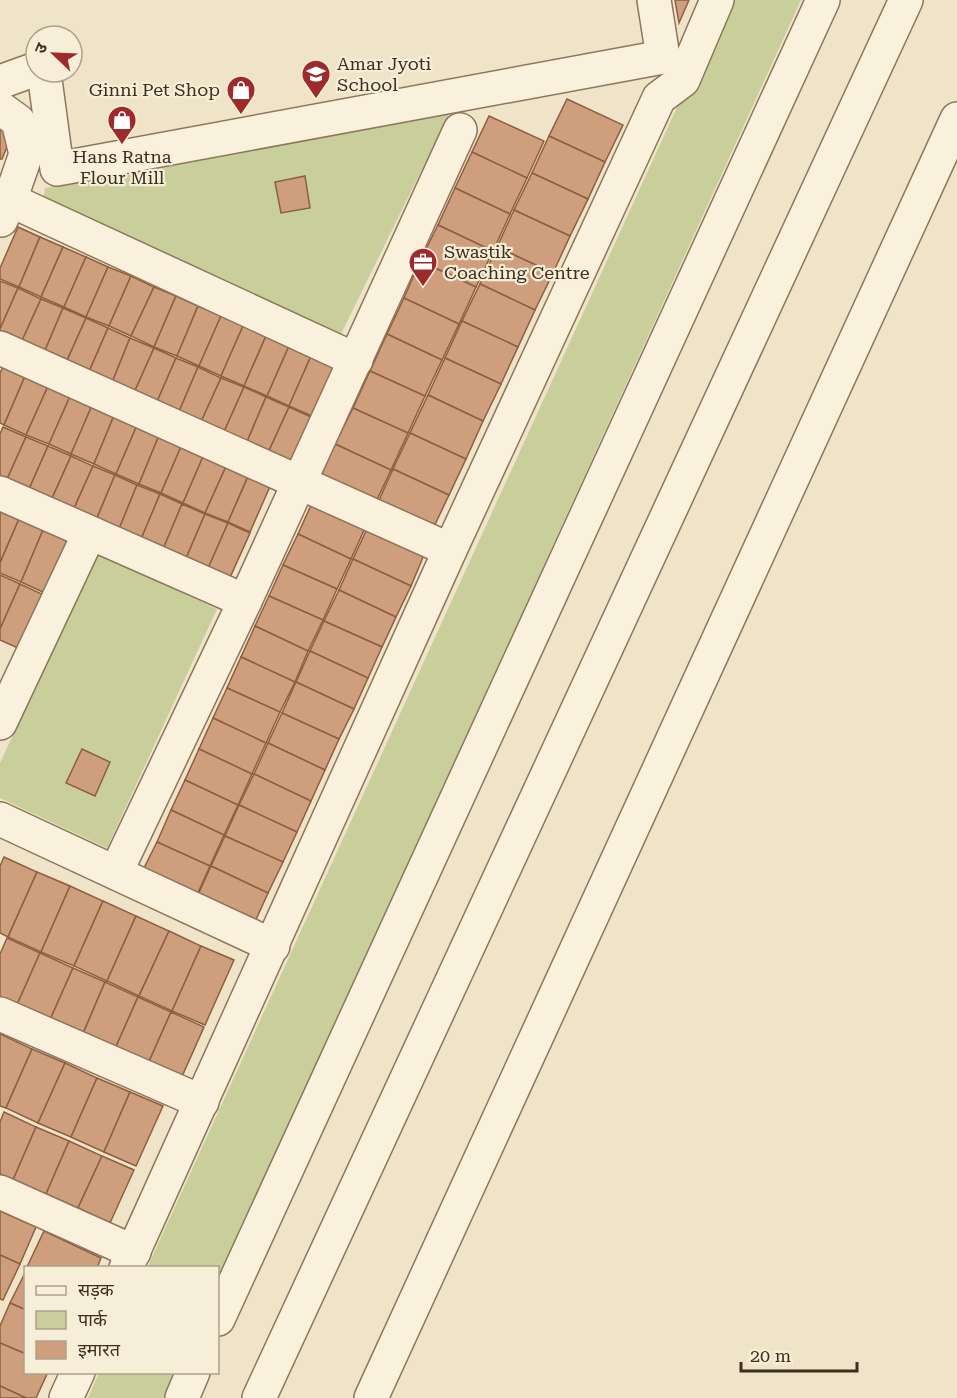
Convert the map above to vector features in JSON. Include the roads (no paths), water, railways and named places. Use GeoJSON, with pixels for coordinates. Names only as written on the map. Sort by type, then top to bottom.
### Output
{"type":"FeatureCollection","features":[{"type":"Feature","properties":{"kind":"street"},"geometry":{"type":"LineString","coordinates":[[46,84],[57,169],[663,57],[654,0]]}},
{"type":"Feature","properties":{"kind":"street"},"geometry":{"type":"LineString","coordinates":[[0,1192],[130,1260],[450,550],[659,98],[683,80],[717,0]]}},
{"type":"Feature","properties":{"kind":"street"},"geometry":{"type":"LineString","coordinates":[[219,1317],[823,0]]}},
{"type":"Feature","properties":{"kind":"street"},"geometry":{"type":"LineString","coordinates":[[259,1398],[906,0]]}},
{"type":"Feature","properties":{"kind":"street"},"geometry":{"type":"LineString","coordinates":[[0,82],[24,73]]}},
{"type":"Feature","properties":{"kind":"street"},"geometry":{"type":"LineString","coordinates":[[0,108],[18,120],[26,154],[5,211],[356,360]]}},
{"type":"Feature","properties":{"kind":"street"},"geometry":{"type":"LineString","coordinates":[[371,1398],[957,119]]}},
{"type":"Feature","properties":{"kind":"street"},"geometry":{"type":"LineString","coordinates":[[116,872],[245,601],[460,130]]}},
{"type":"Feature","properties":{"kind":"street"},"geometry":{"type":"LineString","coordinates":[[0,348],[450,550]]}},
{"type":"Feature","properties":{"kind":"street"},"geometry":{"type":"LineString","coordinates":[[0,493],[245,601]]}},
{"type":"Feature","properties":{"kind":"street"},"geometry":{"type":"LineString","coordinates":[[0,723],[12,663],[90,534]]}},
{"type":"Feature","properties":{"kind":"street"},"geometry":{"type":"LineString","coordinates":[[0,819],[273,946]]}},
{"type":"Feature","properties":{"kind":"street"},"geometry":{"type":"LineString","coordinates":[[0,1014],[202,1102]]}},
{"type":"Feature","properties":{"kind":"street"},"geometry":{"type":"LineString","coordinates":[[66,1398],[77,1374]]}},
{"type":"Feature","properties":{"kind":"street"},"geometry":{"type":"LineString","coordinates":[[182,1398],[192,1374]]}},
{"type":"Feature","properties":{"kind":"place","name":"Amar Jyoti School"},"geometry":{"type":"Point","coordinates":[316,100]}},
{"type":"Feature","properties":{"kind":"place","name":"Ginni Pet Shop"},"geometry":{"type":"Point","coordinates":[241,116]}},
{"type":"Feature","properties":{"kind":"place","name":"Hans Ratna Flour Mill"},"geometry":{"type":"Point","coordinates":[122,146]}},
{"type":"Feature","properties":{"kind":"place","name":"Swastik Coaching Centre"},"geometry":{"type":"Point","coordinates":[423,288]}}]}
